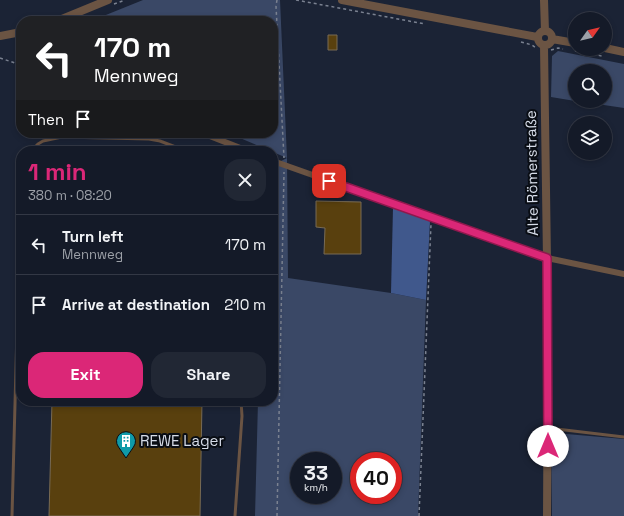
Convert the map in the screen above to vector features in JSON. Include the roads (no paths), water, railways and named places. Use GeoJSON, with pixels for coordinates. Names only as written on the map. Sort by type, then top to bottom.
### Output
{"type":"FeatureCollection","features":[{"type":"Feature","properties":{"kind":"street"},"geometry":{"type":"LineString","coordinates":[[68,16],[108,0]]}},
{"type":"Feature","properties":{"kind":"street"},"geometry":{"type":"LineString","coordinates":[[342,0],[537,37]]}},
{"type":"Feature","properties":{"kind":"street"},"geometry":{"type":"LineString","coordinates":[[544,0],[545,31]]}},
{"type":"Feature","properties":{"kind":"street"},"geometry":{"type":"LineString","coordinates":[[537,37],[540,32],[545,31],[550,34],[552,39],[568,45]]}},
{"type":"Feature","properties":{"kind":"street"},"geometry":{"type":"LineString","coordinates":[[0,36],[16,33]]}},
{"type":"Feature","properties":{"kind":"street"},"geometry":{"type":"LineString","coordinates":[[537,37],[539,43],[544,48],[552,39]]}},
{"type":"Feature","properties":{"kind":"street","name":"Alte Römerstraße"},"geometry":{"type":"LineString","coordinates":[[544,48],[547,258],[547,516]]}},
{"type":"Feature","properties":{"kind":"street"},"geometry":{"type":"LineString","coordinates":[[612,52],[624,52]]}},
{"type":"Feature","properties":{"kind":"street"},"geometry":{"type":"LineString","coordinates":[[215,138],[235,146]]}},
{"type":"Feature","properties":{"kind":"street"},"geometry":{"type":"LineString","coordinates":[[278,163],[547,258],[624,274]]}},
{"type":"Feature","properties":{"kind":"lane"},"geometry":{"type":"LineString","coordinates":[[36,146],[43,141],[57,138]]}},
{"type":"Feature","properties":{"kind":"lane"},"geometry":{"type":"LineString","coordinates":[[106,138],[149,139],[173,146]]}},
{"type":"Feature","properties":{"kind":"lane"},"geometry":{"type":"LineString","coordinates":[[12,516],[16,367]]}},
{"type":"Feature","properties":{"kind":"lane"},"geometry":{"type":"LineString","coordinates":[[235,516],[242,416],[241,406]]}},
{"type":"Feature","properties":{"kind":"lane"},"geometry":{"type":"LineString","coordinates":[[548,428],[624,437]]}},
{"type":"Feature","properties":{"kind":"place","name":"REWE Lager"},"geometry":{"type":"Point","coordinates":[126,458]}}]}
